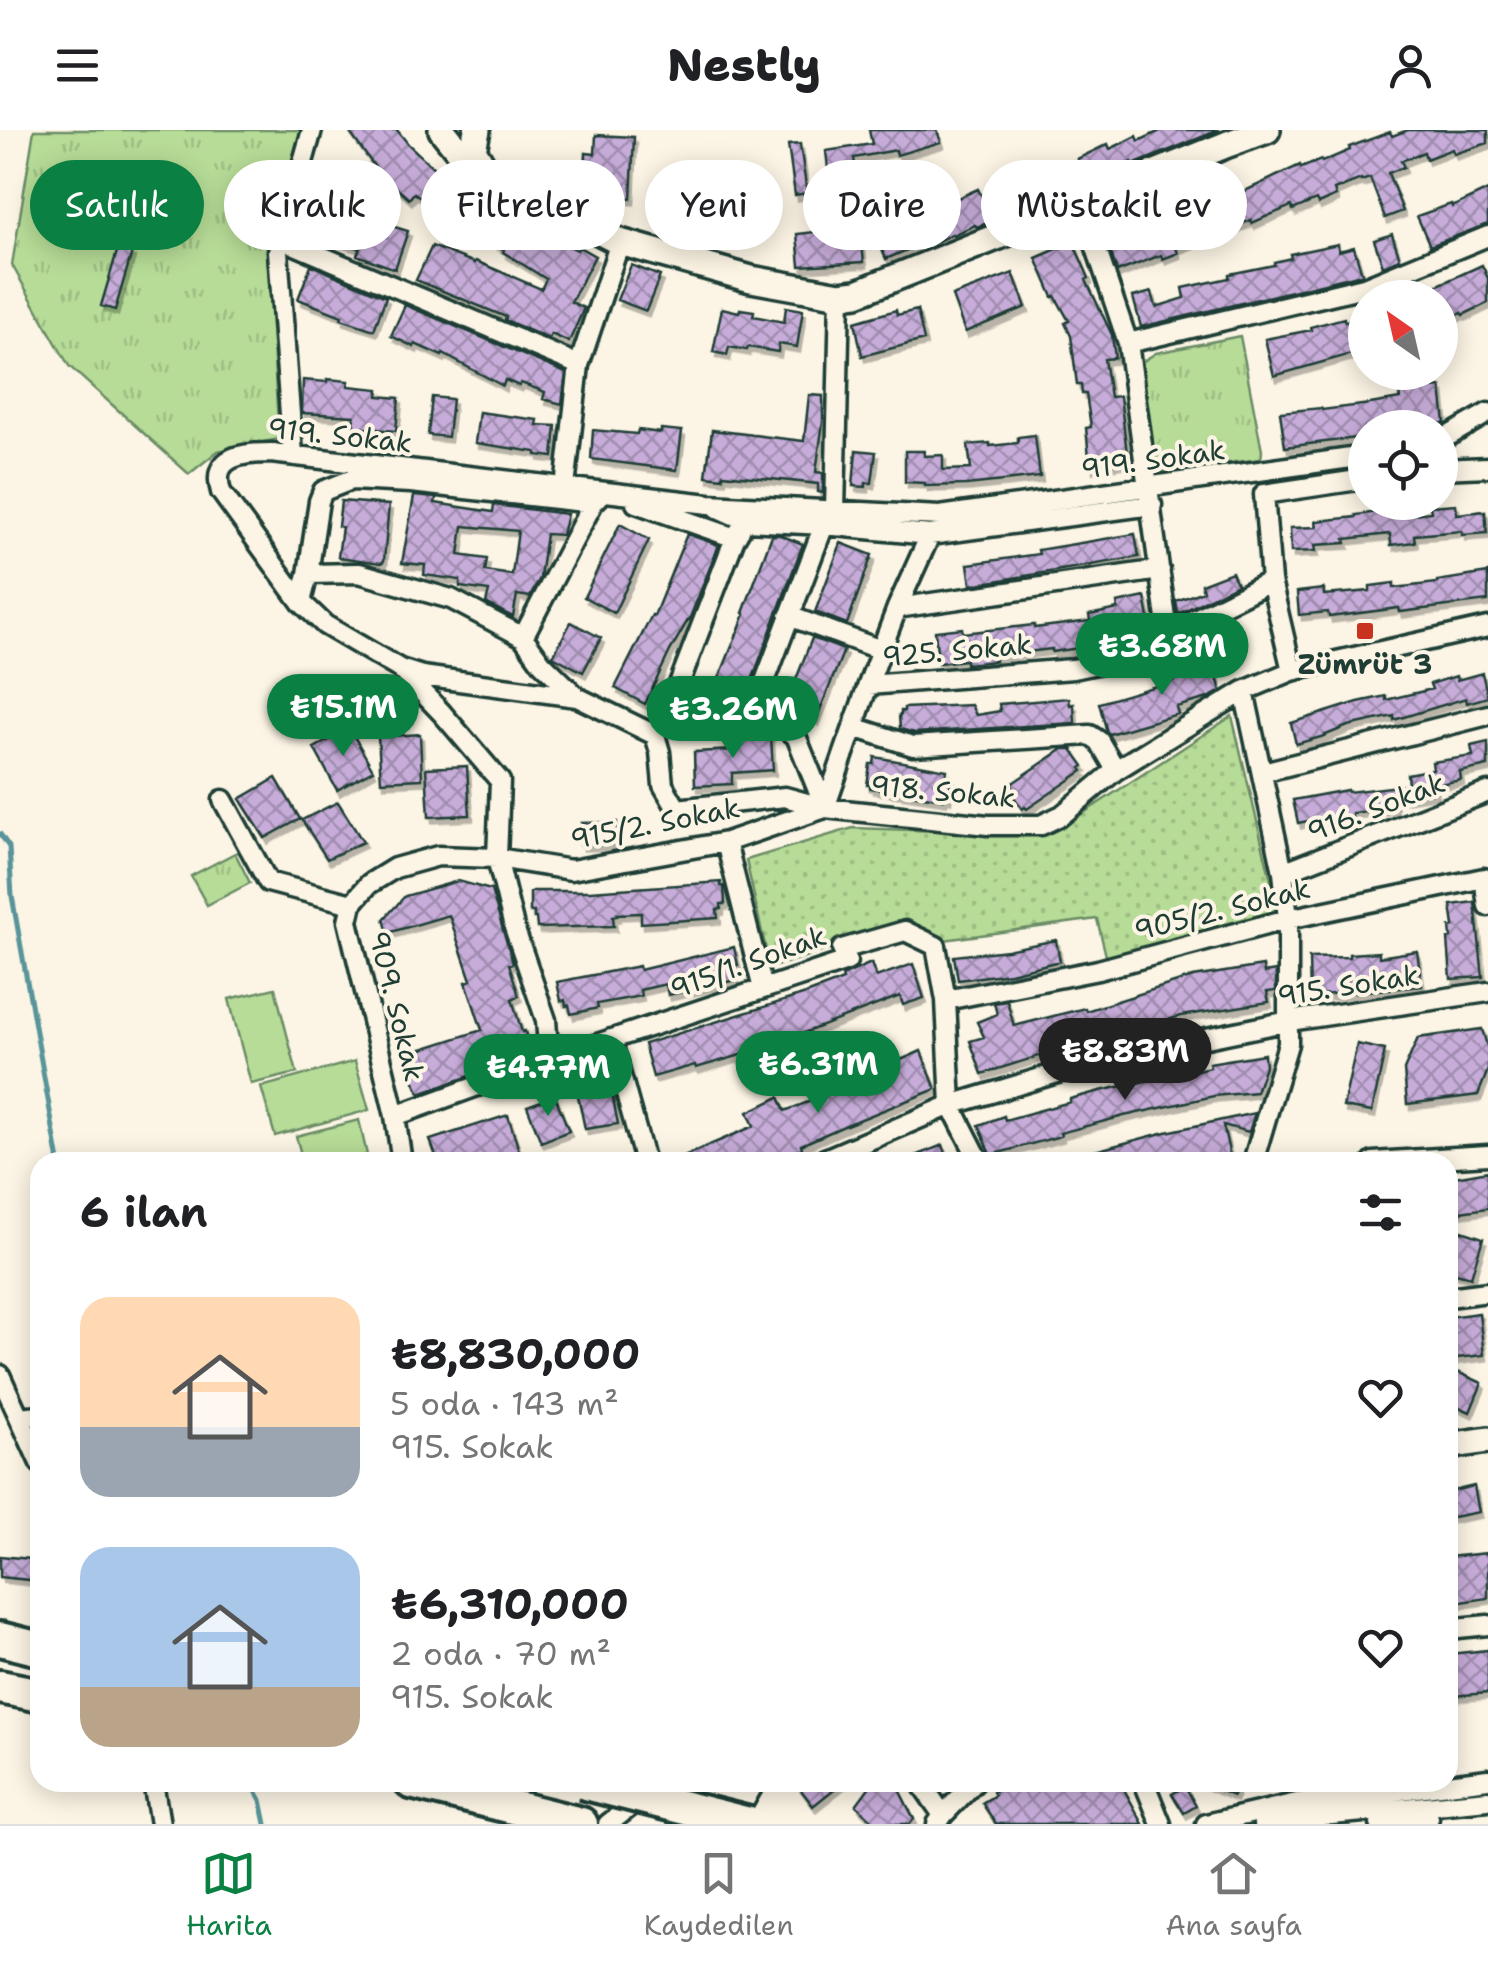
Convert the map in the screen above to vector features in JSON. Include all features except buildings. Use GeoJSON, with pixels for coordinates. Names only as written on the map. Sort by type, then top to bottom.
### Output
{"type":"FeatureCollection","features":[{"type":"Feature","properties":{"kind":"highway"},"geometry":{"type":"LineString","coordinates":[[0,1639],[30,1646]]}},
{"type":"Feature","properties":{"kind":"highway"},"geometry":{"type":"LineString","coordinates":[[0,1687],[30,1693]]}},
{"type":"Feature","properties":{"kind":"highway"},"geometry":{"type":"LineString","coordinates":[[451,1792],[582,1824]]}},
{"type":"Feature","properties":{"kind":"highway"},"geometry":{"type":"LineString","coordinates":[[637,1792],[719,1807]]}},
{"type":"Feature","properties":{"kind":"main road"},"geometry":{"type":"LineString","coordinates":[[442,130],[468,160]]}},
{"type":"Feature","properties":{"kind":"main road"},"geometry":{"type":"LineString","coordinates":[[454,130],[462,156]]}},
{"type":"Feature","properties":{"kind":"main road"},"geometry":{"type":"LineString","coordinates":[[477,130],[473,150],[479,160]]}},
{"type":"Feature","properties":{"kind":"main road"},"geometry":{"type":"LineString","coordinates":[[1190,160],[1267,130]]}},
{"type":"Feature","properties":{"kind":"main road"},"geometry":{"type":"LineString","coordinates":[[625,243],[751,279],[840,295],[857,293],[981,243]]}},
{"type":"Feature","properties":{"kind":"main road"},"geometry":{"type":"LineString","coordinates":[[1458,1444],[1488,1440]]}},
{"type":"Feature","properties":{"kind":"main road"},"geometry":{"type":"LineString","coordinates":[[1458,1461],[1488,1457]]}},
{"type":"Feature","properties":{"kind":"street"},"geometry":{"type":"LineString","coordinates":[[303,160],[312,130]]}},
{"type":"Feature","properties":{"kind":"street"},"geometry":{"type":"LineString","coordinates":[[1128,343],[1364,287],[1488,236]]}},
{"type":"Feature","properties":{"kind":"street"},"geometry":{"type":"LineString","coordinates":[[278,250],[293,456]]}},
{"type":"Feature","properties":{"kind":"street"},"geometry":{"type":"LineString","coordinates":[[307,250],[579,364]]}},
{"type":"Feature","properties":{"kind":"street"},"geometry":{"type":"LineString","coordinates":[[565,487],[579,364],[617,250]]}},
{"type":"Feature","properties":{"kind":"street"},"geometry":{"type":"LineString","coordinates":[[1097,250],[1128,343],[1168,633]]}},
{"type":"Feature","properties":{"kind":"street"},"geometry":{"type":"LineString","coordinates":[[750,720],[829,518],[840,295]]}},
{"type":"Feature","properties":{"kind":"street"},"geometry":{"type":"LineString","coordinates":[[1458,431],[1488,413]]}},
{"type":"Feature","properties":{"kind":"street","name":"919. Sokak"},"geometry":{"type":"LineString","coordinates":[[549,1060],[546,1020],[514,927],[497,858],[500,781],[400,669],[325,625],[301,602],[221,492],[217,480],[222,466],[235,456],[293,456],[565,487],[734,538]]}},
{"type":"Feature","properties":{"kind":"street","name":"919. Sokak"},"geometry":{"type":"LineString","coordinates":[[599,497],[709,504],[930,535],[1348,459]]}},
{"type":"Feature","properties":{"kind":"street"},"geometry":{"type":"LineString","coordinates":[[1458,468],[1488,467]]}},
{"type":"Feature","properties":{"kind":"street"},"geometry":{"type":"LineString","coordinates":[[301,602],[319,501],[324,491],[350,480],[599,497],[522,637]]}},
{"type":"Feature","properties":{"kind":"street"},"geometry":{"type":"LineString","coordinates":[[1292,671],[1272,582],[1264,494],[1348,481]]}},
{"type":"Feature","properties":{"kind":"street","name":"919. Sokak"},"geometry":{"type":"LineString","coordinates":[[709,504],[747,521],[940,516],[1151,496]]}},
{"type":"Feature","properties":{"kind":"street"},"geometry":{"type":"LineString","coordinates":[[308,574],[359,573],[451,599],[522,637],[577,697],[655,735],[679,684],[734,538],[747,521]]}},
{"type":"Feature","properties":{"kind":"street"},"geometry":{"type":"LineString","coordinates":[[825,808],[881,650],[930,535]]}},
{"type":"Feature","properties":{"kind":"street"},"geometry":{"type":"LineString","coordinates":[[898,608],[1160,570]]}},
{"type":"Feature","properties":{"kind":"street","name":"925. Sokak"},"geometry":{"type":"LineString","coordinates":[[868,685],[1072,669],[1111,661],[1272,582]]}},
{"type":"Feature","properties":{"kind":"street"},"geometry":{"type":"LineString","coordinates":[[789,616],[881,650]]}},
{"type":"Feature","properties":{"kind":"street","name":"918. Sokak"},"geometry":{"type":"LineString","coordinates":[[655,735],[663,785],[677,809],[785,797],[825,808],[988,825],[1041,825],[1062,815],[1116,770],[1244,691],[1292,671],[1488,627]]}},
{"type":"Feature","properties":{"kind":"street"},"geometry":{"type":"LineString","coordinates":[[400,669],[422,676],[577,697]]}},
{"type":"Feature","properties":{"kind":"street"},"geometry":{"type":"LineString","coordinates":[[1244,691],[1283,872],[1288,919],[1288,1044],[1256,1152]]}},
{"type":"Feature","properties":{"kind":"street"},"geometry":{"type":"LineString","coordinates":[[666,710],[774,720],[796,736],[825,808]]}},
{"type":"Feature","properties":{"kind":"street"},"geometry":{"type":"LineString","coordinates":[[1263,772],[1488,715]]}},
{"type":"Feature","properties":{"kind":"street"},"geometry":{"type":"LineString","coordinates":[[854,727],[912,746],[1090,735],[1099,742],[1116,770]]}},
{"type":"Feature","properties":{"kind":"street","name":"916. Sokak"},"geometry":{"type":"LineString","coordinates":[[1283,872],[1488,792]]}},
{"type":"Feature","properties":{"kind":"street"},"geometry":{"type":"LineString","coordinates":[[223,800],[268,882],[350,913]]}},
{"type":"Feature","properties":{"kind":"street","name":"915/2. Sokak"},"geometry":{"type":"LineString","coordinates":[[350,913],[368,884],[395,868],[438,856],[497,858],[571,870],[726,842],[825,808]]}},
{"type":"Feature","properties":{"kind":"street"},"geometry":{"type":"LineString","coordinates":[[726,842],[763,989]]}},
{"type":"Feature","properties":{"kind":"street","name":"905/2. Sokak"},"geometry":{"type":"LineString","coordinates":[[946,1000],[1098,970],[1288,919],[1484,878],[1488,906]]}},
{"type":"Feature","properties":{"kind":"street","name":"909. Sokak"},"geometry":{"type":"LineString","coordinates":[[350,913],[400,1152]]}},
{"type":"Feature","properties":{"kind":"street","name":"915/1. Sokak"},"geometry":{"type":"LineString","coordinates":[[395,1116],[549,1060],[847,961],[842,949],[905,932],[936,946],[946,1000]]}},
{"type":"Feature","properties":{"kind":"street","name":"915. Sokak"},"geometry":{"type":"LineString","coordinates":[[842,1152],[952,1105],[1104,1060],[1289,1021],[1488,992]]}},
{"type":"Feature","properties":{"kind":"street"},"geometry":{"type":"LineString","coordinates":[[946,1000],[952,1105],[975,1152]]}},
{"type":"Feature","properties":{"kind":"street"},"geometry":{"type":"LineString","coordinates":[[611,1040],[642,1152]]}},
{"type":"Feature","properties":{"kind":"street"},"geometry":{"type":"LineString","coordinates":[[1458,1157],[1488,1155]]}},
{"type":"Feature","properties":{"kind":"street"},"geometry":{"type":"LineString","coordinates":[[1458,1295],[1488,1292]]}},
{"type":"Feature","properties":{"kind":"street"},"geometry":{"type":"LineString","coordinates":[[0,1375],[30,1441]]}},
{"type":"Feature","properties":{"kind":"street"},"geometry":{"type":"LineString","coordinates":[[19,1416],[30,1415]]}},
{"type":"Feature","properties":{"kind":"street"},"geometry":{"type":"LineString","coordinates":[[1458,1628],[1488,1624]]}},
{"type":"Feature","properties":{"kind":"street"},"geometry":{"type":"LineString","coordinates":[[1458,1781],[1488,1779]]}},
{"type":"Feature","properties":{"kind":"street"},"geometry":{"type":"LineString","coordinates":[[155,1792],[160,1824]]}},
{"type":"Feature","properties":{"kind":"street"},"geometry":{"type":"LineString","coordinates":[[608,1824],[649,1792]]}},
{"type":"Feature","properties":{"kind":"street"},"geometry":{"type":"LineString","coordinates":[[925,1792],[940,1819],[965,1792]]}},
{"type":"Feature","properties":{"kind":"street"},"geometry":{"type":"LineString","coordinates":[[1148,1792],[1161,1824]]}},
{"type":"Feature","properties":{"kind":"street"},"geometry":{"type":"LineString","coordinates":[[1206,1824],[1354,1792]]}},
{"type":"Feature","properties":{"kind":"street"},"geometry":{"type":"LineString","coordinates":[[1264,1824],[1478,1801]]}},
{"type":"Feature","properties":{"kind":"street"},"geometry":{"type":"LineString","coordinates":[[1380,1824],[1430,1818],[1478,1801]]}},
{"type":"Feature","properties":{"kind":"green space"},"geometry":{"type":"Polygon","coordinates":[[[34,130],[301,130],[292,160],[224,160],[224,250],[267,250],[279,439],[218,451],[189,474],[69,366],[12,265],[34,130]]]}},
{"type":"Feature","properties":{"kind":"green space"},"geometry":{"type":"Polygon","coordinates":[[[1240,336],[1261,459],[1161,471],[1153,465],[1142,362],[1156,353],[1240,336]]]}},
{"type":"Feature","properties":{"kind":"green space"},"geometry":{"type":"Polygon","coordinates":[[[1232,716],[1279,914],[1107,960],[1097,919],[944,940],[904,926],[770,968],[746,860],[853,828],[1032,834],[1062,827],[1232,716]]]}},
{"type":"Feature","properties":{"kind":"green space"},"geometry":{"type":"Polygon","coordinates":[[[235,853],[250,883],[207,905],[191,876],[235,853]]]}},
{"type":"Feature","properties":{"kind":"green space"},"geometry":{"type":"Polygon","coordinates":[[[275,988],[297,1073],[251,1084],[229,999],[275,988]]]}},
{"type":"Feature","properties":{"kind":"green space"},"geometry":{"type":"Polygon","coordinates":[[[355,1061],[369,1110],[275,1136],[261,1087],[355,1061]]]}},
{"type":"Feature","properties":{"kind":"green space"},"geometry":{"type":"Polygon","coordinates":[[[359,1120],[366,1152],[300,1152],[296,1136],[359,1120]]]}},
{"type":"Feature","properties":{"kind":"waterway"},"geometry":{"type":"LineString","coordinates":[[0,834],[9,847],[12,896],[57,1152]]}},
{"type":"Feature","properties":{"kind":"waterway"},"geometry":{"type":"LineString","coordinates":[[257,1792],[266,1824]]}},
{"type":"Feature","properties":{"kind":"place","name":"Zümrüt 3"},"geometry":{"type":"Point","coordinates":[1365,631]}}]}
